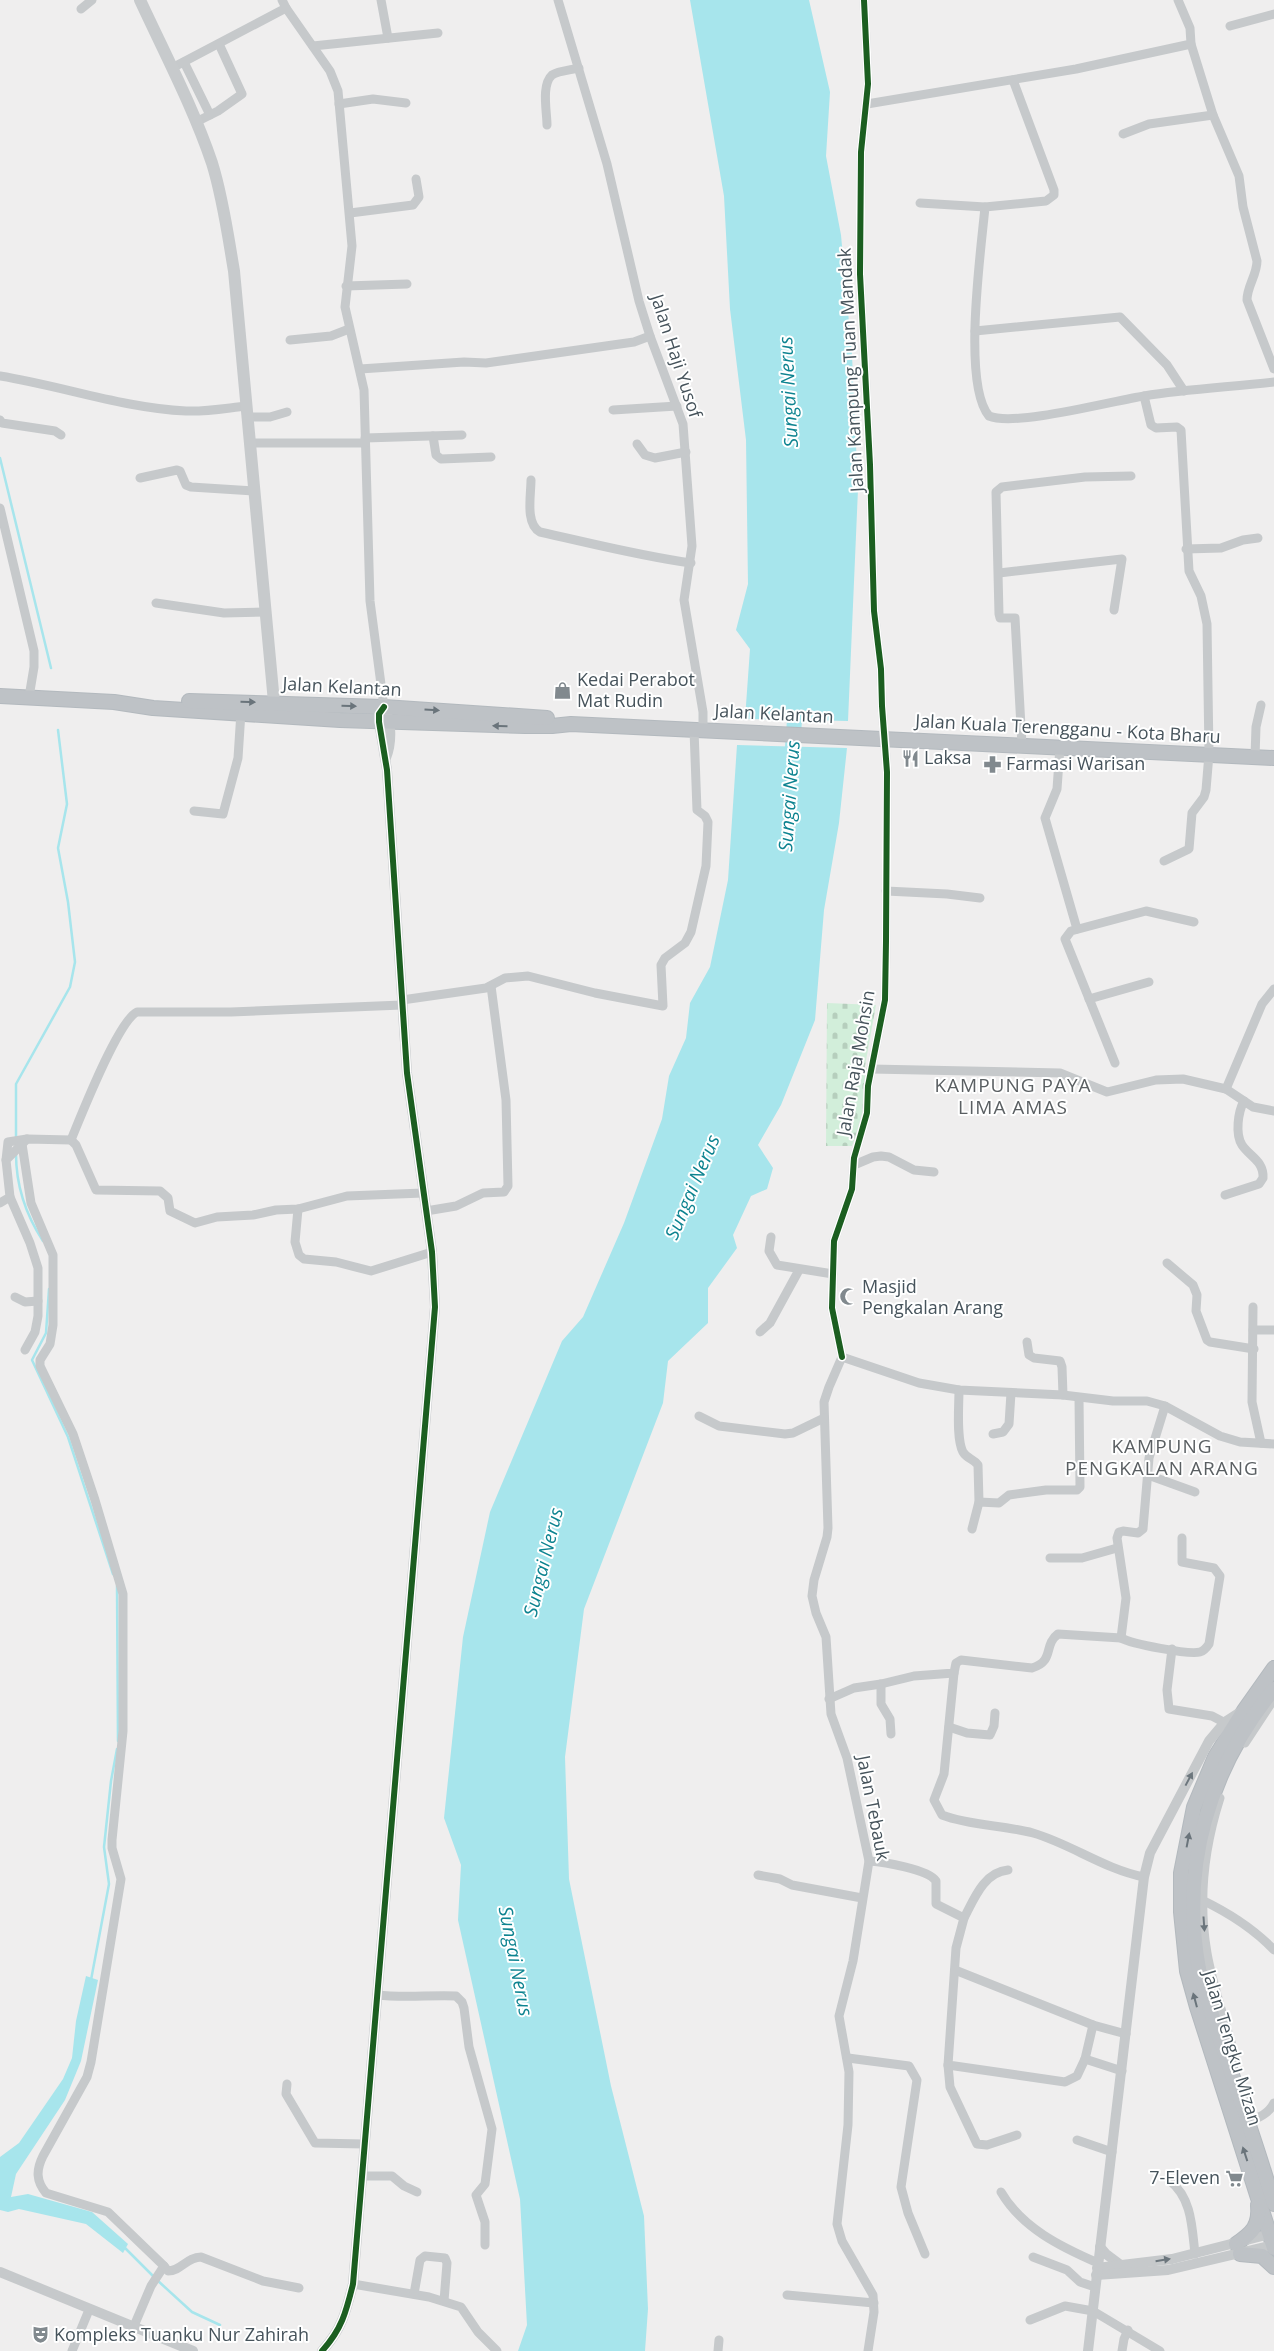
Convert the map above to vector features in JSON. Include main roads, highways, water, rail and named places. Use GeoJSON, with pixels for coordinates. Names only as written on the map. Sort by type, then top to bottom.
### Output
{"type":"FeatureCollection","features":[{"type":"Feature","properties":{"kind":"highway","name":"Jalan Kelantan"},"geometry":{"type":"LineString","coordinates":[[0,696],[114,702],[153,708],[241,712],[274,709],[384,707],[552,718],[566,723]]}},
{"type":"Feature","properties":{"kind":"highway","name":"Jalan Kelantan"},"geometry":{"type":"LineString","coordinates":[[114,702],[156,699],[274,709],[384,722],[525,726],[552,726],[566,723],[861,737]]}},
{"type":"Feature","properties":{"kind":"highway","name":"Jalan Kuala Terengganu - Kota Bharu"},"geometry":{"type":"LineString","coordinates":[[861,737],[1274,758]]}},
{"type":"Feature","properties":{"kind":"highway","name":"Jalan Tengku Mizan"},"geometry":{"type":"LineString","coordinates":[[1274,1668],[1245,1709],[1229,1725],[1194,1807],[1181,1873],[1181,1912],[1187,1971],[1197,2007],[1274,2204]]}},
{"type":"Feature","properties":{"kind":"highway","name":"Jalan Tengku Mizan"},"geometry":{"type":"LineString","coordinates":[[1273,2241],[1266,2186],[1248,2121],[1209,2007],[1200,1970],[1195,1936],[1194,1903],[1197,1858],[1208,1807],[1221,1772],[1260,1706],[1274,1689]]}},
{"type":"Feature","properties":{"kind":"highway"},"geometry":{"type":"LineString","coordinates":[[1266,2186],[1258,2213],[1257,2226],[1238,2249],[1262,2256],[1274,2266]]}},
{"type":"Feature","properties":{"kind":"main road"},"geometry":{"type":"LineString","coordinates":[[140,0],[196,122],[217,179],[230,244],[274,709]]}},
{"type":"Feature","properties":{"kind":"water"},"geometry":{"type":"Polygon","coordinates":[[[690,0],[809,0],[830,92],[826,156],[841,235],[852,355],[858,489],[848,721],[745,719],[750,649],[736,630],[748,584],[746,440],[730,309],[724,196],[690,0]]]}},
{"type":"Feature","properties":{"kind":"water"},"geometry":{"type":"Polygon","coordinates":[[[737,745],[847,748],[839,823],[824,910],[815,1020],[781,1105],[758,1145],[773,1168],[767,1189],[751,1196],[733,1235],[737,1248],[708,1288],[708,1323],[668,1361],[663,1403],[584,1609],[565,1757],[569,1879],[611,2086],[644,2216],[648,2309],[645,2351],[518,2351],[527,2325],[520,2199],[458,1920],[461,1865],[444,1818],[463,1637],[490,1512],[562,1341],[583,1317],[624,1223],[662,1119],[669,1076],[686,1038],[690,1003],[710,967],[728,880],[737,745]]]}},
{"type":"Feature","properties":{"kind":"water"},"geometry":{"type":"Polygon","coordinates":[[[86,1976],[98,1980],[81,2061],[65,2100],[16,2174],[11,2197],[28,2194],[92,2212],[128,2244],[123,2253],[86,2224],[19,2209],[8,2212],[0,2210],[0,2157],[19,2143],[63,2079],[72,2058],[76,2021],[86,1976]]]}},
{"type":"Feature","properties":{"kind":"waterway"},"geometry":{"type":"LineString","coordinates":[[0,458],[51,668]]}},
{"type":"Feature","properties":{"kind":"waterway","name":"Sungai Nerus"},"geometry":{"type":"LineString","coordinates":[[791,767],[796,700]]}},
{"type":"Feature","properties":{"kind":"waterway"},"geometry":{"type":"LineString","coordinates":[[16,1139],[16,1084],[70,987],[75,962],[68,902],[58,848],[67,804],[58,730]]}},
{"type":"Feature","properties":{"kind":"waterway"},"geometry":{"type":"LineString","coordinates":[[16,1154],[16,1166],[23,1199],[43,1241]]}},
{"type":"Feature","properties":{"kind":"waterway"},"geometry":{"type":"LineString","coordinates":[[49,1289],[46,1333],[32,1360],[68,1437],[113,1574]]}},
{"type":"Feature","properties":{"kind":"waterway"},"geometry":{"type":"LineString","coordinates":[[117,1586],[118,1741]]}},
{"type":"Feature","properties":{"kind":"waterway"},"geometry":{"type":"LineString","coordinates":[[91,1980],[109,1884],[104,1847],[111,1781],[117,1749]]}},
{"type":"Feature","properties":{"kind":"waterway"},"geometry":{"type":"LineString","coordinates":[[124,2247],[153,2276]]}},
{"type":"Feature","properties":{"kind":"waterway"},"geometry":{"type":"LineString","coordinates":[[157,2280],[192,2312],[220,2325]]}},
{"type":"Feature","properties":{"kind":"place","name":"Kedai Perabot Mat Rudin"},"geometry":{"type":"Point","coordinates":[563,690]}},
{"type":"Feature","properties":{"kind":"place","name":"Laksa"},"geometry":{"type":"Point","coordinates":[910,758]}},
{"type":"Feature","properties":{"kind":"place","name":"Farmasi Warisan"},"geometry":{"type":"Point","coordinates":[992,764]}},
{"type":"Feature","properties":{"kind":"place","name":"Masjid Pengkalan Arang"},"geometry":{"type":"Point","coordinates":[848,1297]}},
{"type":"Feature","properties":{"kind":"place","name":"7-Eleven"},"geometry":{"type":"Point","coordinates":[1234,2178]}},
{"type":"Feature","properties":{"kind":"place","name":"Kompleks Tuanku Nur Zahirah"},"geometry":{"type":"Point","coordinates":[40,2335]}},
{"type":"Feature","properties":{"kind":"district","name":"KAMPUNG PAYA LIMA AMAS"},"geometry":{"type":"Point","coordinates":[1013,1096]}},
{"type":"Feature","properties":{"kind":"district","name":"KAMPUNG PENGKALAN ARANG"},"geometry":{"type":"Point","coordinates":[1162,1457]}}]}
